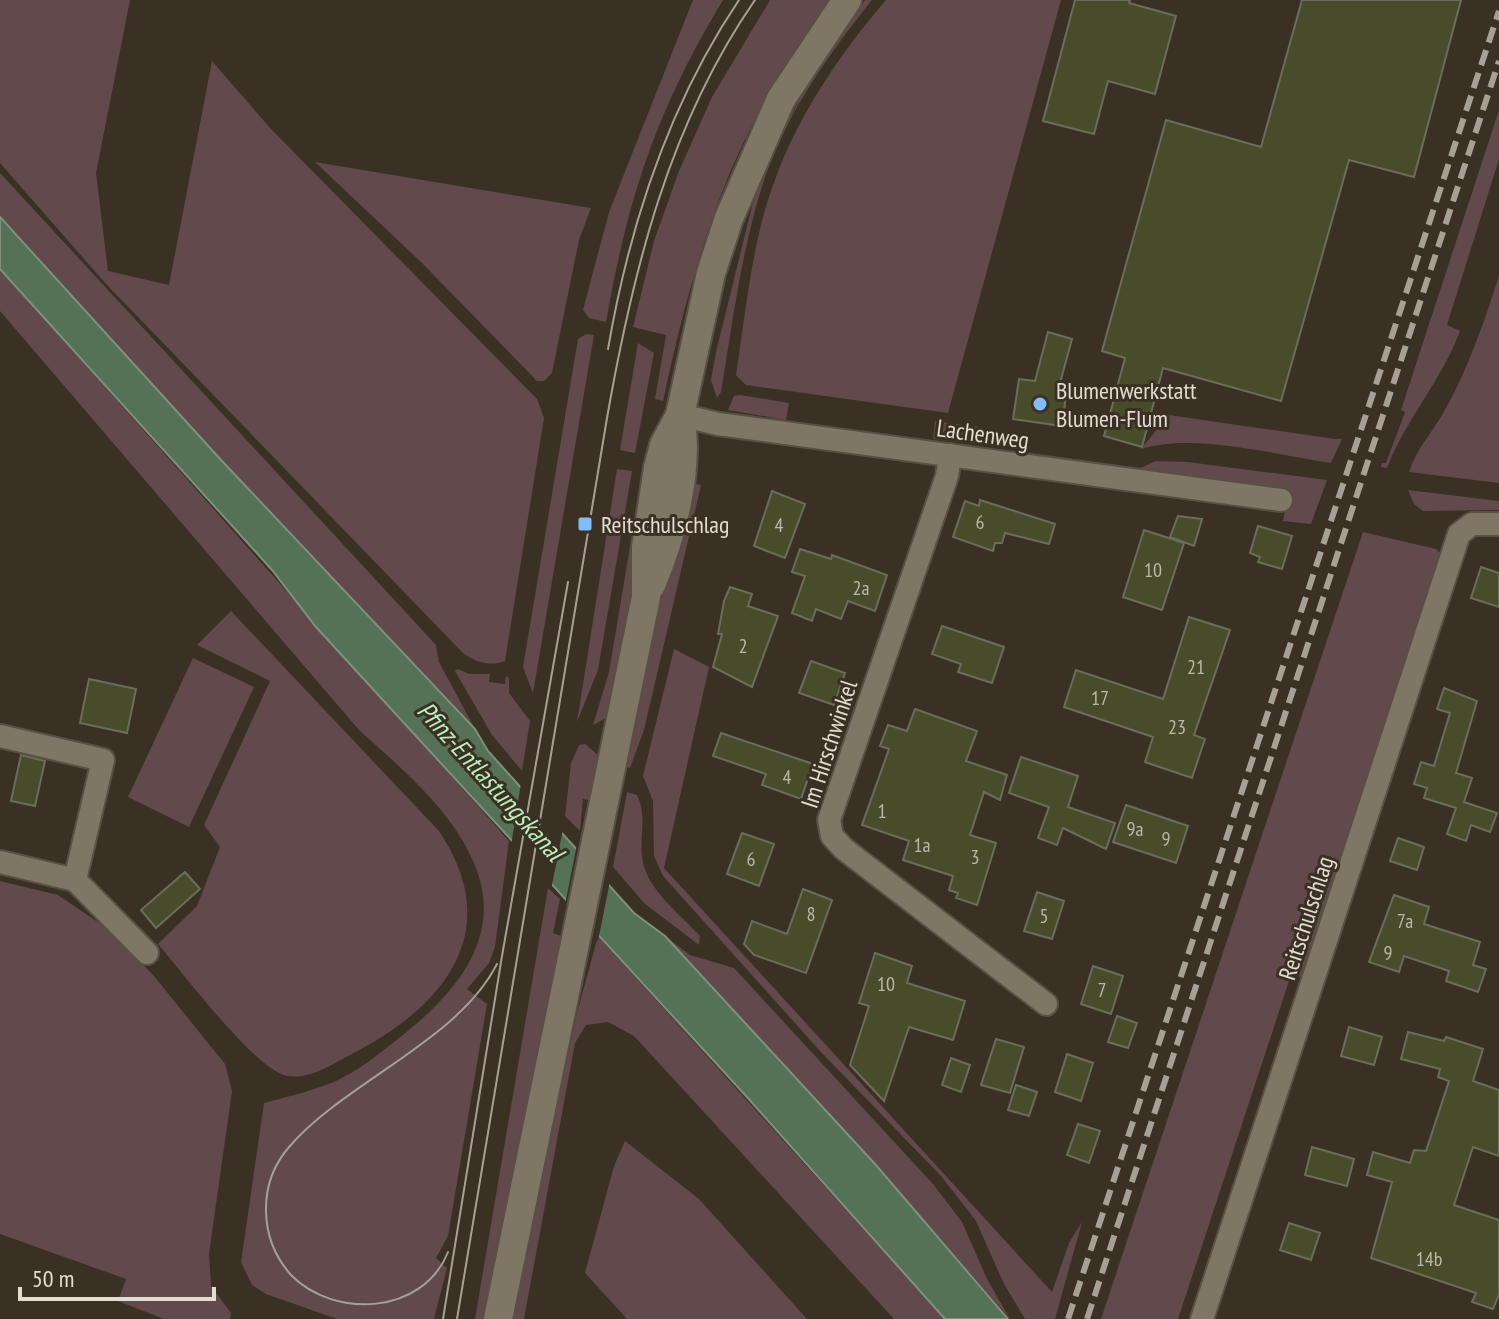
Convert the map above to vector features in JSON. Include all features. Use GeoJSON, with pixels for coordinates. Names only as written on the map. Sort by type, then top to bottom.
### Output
{"type":"FeatureCollection","features":[{"type":"Feature","properties":{"kind":"street"},"geometry":{"type":"LineString","coordinates":[[498,1319],[581,928],[646,597],[665,551],[681,472],[684,439],[680,415],[711,273],[747,172],[781,99],[847,0]]}},
{"type":"Feature","properties":{"kind":"street","name":"Lachenweg"},"geometry":{"type":"LineString","coordinates":[[680,415],[718,424],[1281,500]]}},
{"type":"Feature","properties":{"kind":"street","name":"Im Hirschwinkel"},"geometry":{"type":"LineString","coordinates":[[950,455],[947,476],[829,820],[832,836],[844,849],[1046,1004]]}},
{"type":"Feature","properties":{"kind":"street","name":"Reitschulschlag"},"geometry":{"type":"LineString","coordinates":[[1202,1319],[1459,534],[1472,524],[1499,524]]}},
{"type":"Feature","properties":{"kind":"street"},"geometry":{"type":"LineString","coordinates":[[0,736],[103,760],[75,880]]}},
{"type":"Feature","properties":{"kind":"street"},"geometry":{"type":"LineString","coordinates":[[0,862],[75,880],[147,953]]}},
{"type":"Feature","properties":{"kind":"shaded area"},"geometry":{"type":"Polygon","coordinates":[[[0,0],[130,0],[96,173],[108,271],[169,285],[212,61],[271,129],[537,399],[544,418],[505,661],[494,664],[482,662],[462,652],[106,284],[0,163],[0,0]]]}},
{"type":"Feature","properties":{"kind":"shaded area"},"geometry":{"type":"Polygon","coordinates":[[[693,0],[723,0],[680,79],[648,155],[624,234],[606,322],[589,318],[583,310],[609,212],[693,0]]]}},
{"type":"Feature","properties":{"kind":"shaded area"},"geometry":{"type":"Polygon","coordinates":[[[770,0],[833,0],[770,93],[728,177],[702,250],[663,401],[655,399],[666,335],[633,327],[654,241],[679,171],[712,97],[770,0]]]}},
{"type":"Feature","properties":{"kind":"shaded area"},"geometry":{"type":"Polygon","coordinates":[[[865,0],[872,0],[797,107],[765,177],[744,256],[721,392],[717,398],[711,380],[716,352],[760,174],[814,73],[865,0]]]}},
{"type":"Feature","properties":{"kind":"shaded area"},"geometry":{"type":"Polygon","coordinates":[[[886,0],[1061,0],[948,413],[746,385],[736,375],[755,250],[776,177],[797,130],[823,84],[886,0]]]}},
{"type":"Feature","properties":{"kind":"shaded area"},"geometry":{"type":"Polygon","coordinates":[[[1499,110],[1499,159],[1447,325],[1460,331],[1387,468],[1381,467],[1382,463],[1386,463],[1405,412],[1401,410],[1499,110]]]}},
{"type":"Feature","properties":{"kind":"shaded area"},"geometry":{"type":"Polygon","coordinates":[[[315,162],[591,208],[579,240],[552,373],[544,381],[537,381],[422,263],[315,162]]]}},
{"type":"Feature","properties":{"kind":"shaded area"},"geometry":{"type":"Polygon","coordinates":[[[0,173],[436,645],[439,662],[475,729],[222,461],[0,217],[0,173]]]}},
{"type":"Feature","properties":{"kind":"shaded area"},"geometry":{"type":"Polygon","coordinates":[[[0,269],[509,841],[495,947],[489,963],[467,989],[487,1004],[448,1236],[436,1258],[447,1268],[434,1319],[337,1319],[266,1294],[252,1285],[241,1262],[264,1103],[334,1082],[351,1073],[419,1021],[455,984],[479,940],[484,916],[482,890],[474,863],[439,807],[359,730],[0,311],[0,269]]]}},
{"type":"Feature","properties":{"kind":"shaded area"},"geometry":{"type":"Polygon","coordinates":[[[1499,276],[1499,483],[1409,472],[1462,376],[1499,276]]]}},
{"type":"Feature","properties":{"kind":"shaded area"},"geometry":{"type":"Polygon","coordinates":[[[586,334],[594,335],[533,693],[523,667],[578,339],[586,334]]]}},
{"type":"Feature","properties":{"kind":"shaded area"},"geometry":{"type":"Polygon","coordinates":[[[638,343],[654,353],[635,453],[620,450],[638,343]]]}},
{"type":"Feature","properties":{"kind":"shaded area"},"geometry":{"type":"Polygon","coordinates":[[[734,396],[789,403],[786,420],[728,410],[734,396]]]}},
{"type":"Feature","properties":{"kind":"shaded area"},"geometry":{"type":"Polygon","coordinates":[[[1169,415],[1342,439],[1331,463],[1210,444],[1162,444],[1141,449],[1169,415]]]}},
{"type":"Feature","properties":{"kind":"shaded area"},"geometry":{"type":"Polygon","coordinates":[[[935,421],[980,427],[994,446],[933,439],[935,421]]]}},
{"type":"Feature","properties":{"kind":"shaded area"},"geometry":{"type":"Polygon","coordinates":[[[1156,461],[1188,462],[1327,480],[1311,524],[1283,521],[1285,510],[1136,470],[1156,461]]]}},
{"type":"Feature","properties":{"kind":"shaded area"},"geometry":{"type":"Polygon","coordinates":[[[617,469],[632,471],[598,670],[577,722],[617,469]]]}},
{"type":"Feature","properties":{"kind":"shaded area"},"geometry":{"type":"Polygon","coordinates":[[[648,473],[627,621],[606,718],[593,725],[609,672],[642,475],[648,473]]]}},
{"type":"Feature","properties":{"kind":"shaded area"},"geometry":{"type":"Polygon","coordinates":[[[689,482],[701,485],[644,730],[630,768],[627,767],[654,625],[676,552],[689,482]]]}},
{"type":"Feature","properties":{"kind":"shaded area"},"geometry":{"type":"Polygon","coordinates":[[[1408,490],[1499,501],[1499,510],[1423,511],[1414,504],[1408,490]]]}},
{"type":"Feature","properties":{"kind":"shaded area"},"geometry":{"type":"Polygon","coordinates":[[[1363,532],[1436,549],[1441,554],[1302,977],[1291,975],[1178,1319],[1101,1319],[1363,532]]]}},
{"type":"Feature","properties":{"kind":"shaded area"},"geometry":{"type":"Polygon","coordinates":[[[231,611],[439,831],[458,867],[467,901],[465,933],[456,962],[438,989],[385,1035],[328,1067],[302,1076],[284,1075],[254,1054],[218,1017],[158,944],[197,906],[220,847],[204,825],[270,681],[197,645],[231,611]]]}},
{"type":"Feature","properties":{"kind":"shaded area"},"geometry":{"type":"Polygon","coordinates":[[[674,649],[709,667],[664,868],[1052,1292],[1069,1243],[1082,1222],[1055,1319],[1025,1319],[1004,1284],[976,1221],[941,1176],[820,1051],[663,876],[654,856],[653,801],[643,776],[674,649]]]}},
{"type":"Feature","properties":{"kind":"shaded area"},"geometry":{"type":"Polygon","coordinates":[[[193,658],[254,687],[189,827],[128,797],[193,658]]]}},
{"type":"Feature","properties":{"kind":"shaded area"},"geometry":{"type":"Polygon","coordinates":[[[458,669],[469,674],[490,674],[489,682],[505,684],[506,676],[509,678],[509,693],[530,721],[522,771],[492,735],[455,671],[458,669]]]}},
{"type":"Feature","properties":{"kind":"shaded area"},"geometry":{"type":"Polygon","coordinates":[[[585,744],[598,755],[589,800],[583,799],[580,831],[565,816],[571,763],[579,745],[585,744]]]}},
{"type":"Feature","properties":{"kind":"shaded area"},"geometry":{"type":"Polygon","coordinates":[[[627,792],[637,795],[640,803],[646,872],[658,892],[700,936],[699,945],[645,904],[613,867],[627,792]]]}},
{"type":"Feature","properties":{"kind":"shaded area"},"geometry":{"type":"Polygon","coordinates":[[[0,881],[58,895],[111,931],[154,976],[225,1064],[232,1091],[209,1254],[211,1286],[231,1313],[230,1319],[164,1319],[118,1301],[126,1279],[0,1234],[0,881]]]}},
{"type":"Feature","properties":{"kind":"shaded area"},"geometry":{"type":"Polygon","coordinates":[[[548,888],[560,899],[553,933],[561,936],[484,1319],[475,1319],[548,888]]]}},
{"type":"Feature","properties":{"kind":"shaded area"},"geometry":{"type":"Polygon","coordinates":[[[598,936],[945,1319],[894,1319],[634,1036],[608,1022],[586,1025],[575,1043],[524,1319],[512,1319],[577,1013],[598,936]]]}},
{"type":"Feature","properties":{"kind":"shaded area"},"geometry":{"type":"Polygon","coordinates":[[[665,936],[690,955],[734,968],[933,1184],[962,1222],[987,1279],[1010,1319],[875,1164],[665,936]]]}},
{"type":"Feature","properties":{"kind":"shaded area"},"geometry":{"type":"Polygon","coordinates":[[[625,1141],[699,1199],[807,1319],[627,1319],[585,1273],[614,1166],[625,1141]]]}},
{"type":"Feature","properties":{"kind":"water","name":"Pfinz-Entlastungskanal"},"geometry":{"type":"Polygon","coordinates":[[[0,217],[222,461],[475,729],[488,751],[634,913],[665,936],[875,1164],[1008,1319],[945,1319],[746,1096],[316,627],[272,570],[0,269],[0,217]]]}},
{"type":"Feature","properties":{"kind":"pier"},"geometry":{"type":"Polygon","coordinates":[[[521,783],[563,829],[551,890],[511,846],[521,783]]]}},
{"type":"Feature","properties":{"kind":"pier"},"geometry":{"type":"Polygon","coordinates":[[[577,844],[610,881],[598,941],[565,905],[577,844]]]}},
{"type":"Feature","properties":{"kind":"building"},"geometry":{"type":"Polygon","coordinates":[[[1075,0],[1130,0],[1129,3],[1176,16],[1155,94],[1108,81],[1094,134],[1043,121],[1075,0]]]}},
{"type":"Feature","properties":{"kind":"building"},"geometry":{"type":"Polygon","coordinates":[[[1302,0],[1461,0],[1414,177],[1349,160],[1281,401],[1163,368],[1142,447],[1104,436],[1125,358],[1102,351],[1166,120],[1261,147],[1302,0]]]}},
{"type":"Feature","properties":{"kind":"building"},"geometry":{"type":"Polygon","coordinates":[[[1048,332],[1072,339],[1059,387],[1067,388],[1062,426],[1013,419],[1019,379],[1035,381],[1048,332]]]}},
{"type":"Feature","properties":{"kind":"building"},"geometry":{"type":"Polygon","coordinates":[[[772,491],[805,504],[785,558],[754,546],[772,491]]]}},
{"type":"Feature","properties":{"kind":"building"},"geometry":{"type":"Polygon","coordinates":[[[980,500],[1055,524],[1049,544],[1005,533],[1002,543],[995,543],[993,551],[953,537],[965,501],[979,506],[980,500]]]}},
{"type":"Feature","properties":{"kind":"building"},"geometry":{"type":"Polygon","coordinates":[[[1178,516],[1202,519],[1194,546],[1170,537],[1178,516]]]}},
{"type":"Feature","properties":{"kind":"building"},"geometry":{"type":"Polygon","coordinates":[[[1258,526],[1292,536],[1282,569],[1258,562],[1260,557],[1250,553],[1258,526]]]}},
{"type":"Feature","properties":{"kind":"building"},"geometry":{"type":"Polygon","coordinates":[[[1144,530],[1184,543],[1162,610],[1123,597],[1144,530]]]}},
{"type":"Feature","properties":{"kind":"building"},"geometry":{"type":"Polygon","coordinates":[[[800,549],[831,559],[832,555],[887,575],[875,611],[848,601],[841,619],[816,609],[812,621],[792,613],[805,576],[792,572],[800,549]]]}},
{"type":"Feature","properties":{"kind":"building"},"geometry":{"type":"Polygon","coordinates":[[[1481,567],[1499,573],[1499,607],[1471,598],[1481,567]]]}},
{"type":"Feature","properties":{"kind":"building"},"geometry":{"type":"Polygon","coordinates":[[[730,587],[752,594],[748,606],[778,616],[752,687],[713,667],[722,634],[718,634],[724,601],[730,587]]]}},
{"type":"Feature","properties":{"kind":"building"},"geometry":{"type":"Polygon","coordinates":[[[1189,617],[1230,630],[1194,735],[1205,739],[1192,778],[1145,762],[1153,737],[1064,707],[1076,670],[1163,699],[1189,617]]]}},
{"type":"Feature","properties":{"kind":"building"},"geometry":{"type":"Polygon","coordinates":[[[942,626],[1004,647],[992,683],[958,672],[961,664],[932,654],[942,626]]]}},
{"type":"Feature","properties":{"kind":"building"},"geometry":{"type":"Polygon","coordinates":[[[811,661],[845,673],[834,705],[799,693],[811,661]]]}},
{"type":"Feature","properties":{"kind":"building"},"geometry":{"type":"Polygon","coordinates":[[[89,679],[136,689],[127,733],[80,723],[89,679]]]}},
{"type":"Feature","properties":{"kind":"building"},"geometry":{"type":"Polygon","coordinates":[[[1444,688],[1477,701],[1456,773],[1472,778],[1464,802],[1497,813],[1490,832],[1471,825],[1466,841],[1447,834],[1456,808],[1424,798],[1427,788],[1414,784],[1421,762],[1434,766],[1450,713],[1437,709],[1444,688]]]}},
{"type":"Feature","properties":{"kind":"building"},"geometry":{"type":"Polygon","coordinates":[[[915,709],[977,731],[966,761],[1007,775],[1000,800],[984,792],[970,835],[996,843],[977,905],[956,898],[958,893],[949,890],[953,876],[903,860],[909,841],[862,825],[889,749],[880,746],[888,725],[907,731],[915,709]]]}},
{"type":"Feature","properties":{"kind":"building"},"geometry":{"type":"Polygon","coordinates":[[[721,733],[813,764],[801,799],[762,785],[766,774],[713,756],[721,733]]]}},
{"type":"Feature","properties":{"kind":"building"},"geometry":{"type":"Polygon","coordinates":[[[21,755],[45,761],[35,806],[11,801],[21,755]]]}},
{"type":"Feature","properties":{"kind":"building"},"geometry":{"type":"Polygon","coordinates":[[[1021,757],[1078,776],[1068,807],[1115,823],[1106,849],[1063,828],[1057,845],[1038,838],[1049,807],[1009,793],[1021,757]]]}},
{"type":"Feature","properties":{"kind":"building"},"geometry":{"type":"Polygon","coordinates":[[[1126,805],[1188,826],[1176,863],[1113,842],[1126,805]]]}},
{"type":"Feature","properties":{"kind":"building"},"geometry":{"type":"Polygon","coordinates":[[[742,833],[774,844],[759,886],[727,874],[742,833]]]}},
{"type":"Feature","properties":{"kind":"building"},"geometry":{"type":"Polygon","coordinates":[[[1398,838],[1424,847],[1417,870],[1390,861],[1398,838]]]}},
{"type":"Feature","properties":{"kind":"building"},"geometry":{"type":"Polygon","coordinates":[[[185,872],[200,889],[156,928],[141,910],[185,872]]]}},
{"type":"Feature","properties":{"kind":"building"},"geometry":{"type":"Polygon","coordinates":[[[803,889],[832,900],[806,973],[754,955],[744,944],[752,921],[787,934],[803,889]]]}},
{"type":"Feature","properties":{"kind":"building"},"geometry":{"type":"Polygon","coordinates":[[[1037,892],[1064,901],[1052,939],[1024,931],[1037,892]]]}},
{"type":"Feature","properties":{"kind":"building"},"geometry":{"type":"Polygon","coordinates":[[[1394,895],[1429,907],[1424,924],[1480,942],[1473,965],[1486,969],[1478,992],[1446,981],[1449,971],[1404,956],[1399,972],[1369,962],[1394,895]]]}},
{"type":"Feature","properties":{"kind":"building"},"geometry":{"type":"Polygon","coordinates":[[[875,953],[912,966],[907,983],[965,1001],[953,1040],[909,1027],[884,1101],[850,1065],[869,1006],[859,1003],[875,953]]]}},
{"type":"Feature","properties":{"kind":"building"},"geometry":{"type":"Polygon","coordinates":[[[1093,966],[1123,976],[1111,1014],[1081,1004],[1093,966]]]}},
{"type":"Feature","properties":{"kind":"building"},"geometry":{"type":"Polygon","coordinates":[[[1117,1016],[1137,1023],[1128,1048],[1108,1042],[1117,1016]]]}},
{"type":"Feature","properties":{"kind":"building"},"geometry":{"type":"Polygon","coordinates":[[[1349,1027],[1382,1037],[1374,1065],[1341,1056],[1349,1027]]]}},
{"type":"Feature","properties":{"kind":"building"},"geometry":{"type":"Polygon","coordinates":[[[1408,1032],[1444,1041],[1446,1037],[1483,1049],[1473,1081],[1499,1090],[1499,1156],[1473,1147],[1454,1205],[1499,1220],[1499,1294],[1493,1309],[1472,1302],[1476,1293],[1371,1258],[1392,1182],[1367,1175],[1373,1152],[1410,1163],[1414,1150],[1426,1151],[1449,1081],[1438,1077],[1440,1069],[1401,1059],[1408,1032]]]}},
{"type":"Feature","properties":{"kind":"building"},"geometry":{"type":"Polygon","coordinates":[[[996,1039],[1024,1047],[1010,1093],[981,1085],[996,1039]]]}},
{"type":"Feature","properties":{"kind":"building"},"geometry":{"type":"Polygon","coordinates":[[[1067,1054],[1093,1063],[1081,1101],[1055,1092],[1067,1054]]]}},
{"type":"Feature","properties":{"kind":"building"},"geometry":{"type":"Polygon","coordinates":[[[951,1058],[970,1065],[961,1092],[942,1085],[951,1058]]]}},
{"type":"Feature","properties":{"kind":"building"},"geometry":{"type":"Polygon","coordinates":[[[1016,1085],[1037,1092],[1029,1116],[1008,1110],[1016,1085]]]}},
{"type":"Feature","properties":{"kind":"building"},"geometry":{"type":"Polygon","coordinates":[[[1078,1124],[1100,1131],[1089,1163],[1067,1155],[1078,1124]]]}},
{"type":"Feature","properties":{"kind":"building"},"geometry":{"type":"Polygon","coordinates":[[[1312,1147],[1354,1159],[1347,1186],[1305,1175],[1312,1147]]]}},
{"type":"Feature","properties":{"kind":"building"},"geometry":{"type":"Polygon","coordinates":[[[1289,1223],[1320,1233],[1311,1260],[1280,1250],[1289,1223]]]}},
{"type":"Feature","properties":{"kind":"tram line"},"geometry":{"type":"LineString","coordinates":[[608,349],[627,258],[655,168],[692,81],[739,0]]}},
{"type":"Feature","properties":{"kind":"tram line"},"geometry":{"type":"LineString","coordinates":[[457,1319],[607,418],[629,308],[658,200],[677,148],[725,47],[755,0]]}},
{"type":"Feature","properties":{"kind":"tram line"},"geometry":{"type":"LineString","coordinates":[[443,1319],[502,956],[568,582]]}},
{"type":"Feature","properties":{"kind":"tram line"},"geometry":{"type":"LineString","coordinates":[[448,1252],[436,1273],[419,1288],[399,1299],[376,1304],[353,1304],[330,1299],[309,1289],[291,1275],[280,1261],[268,1228],[267,1194],[271,1178],[289,1147],[340,1102],[456,1016],[479,991],[497,964]]}},
{"type":"Feature","properties":{"kind":"railway"},"geometry":{"type":"LineString","coordinates":[[1068,1319],[1499,11]]}},
{"type":"Feature","properties":{"kind":"railway"},"geometry":{"type":"LineString","coordinates":[[1087,1319],[1499,61]]}},
{"type":"Feature","properties":{"kind":"place","name":"Blumenwerkstatt Blumen-Flum"},"geometry":{"type":"Point","coordinates":[1040,404]}},
{"type":"Feature","properties":{"kind":"place","name":"Reitschulschlag"},"geometry":{"type":"Point","coordinates":[585,524]}}]}
